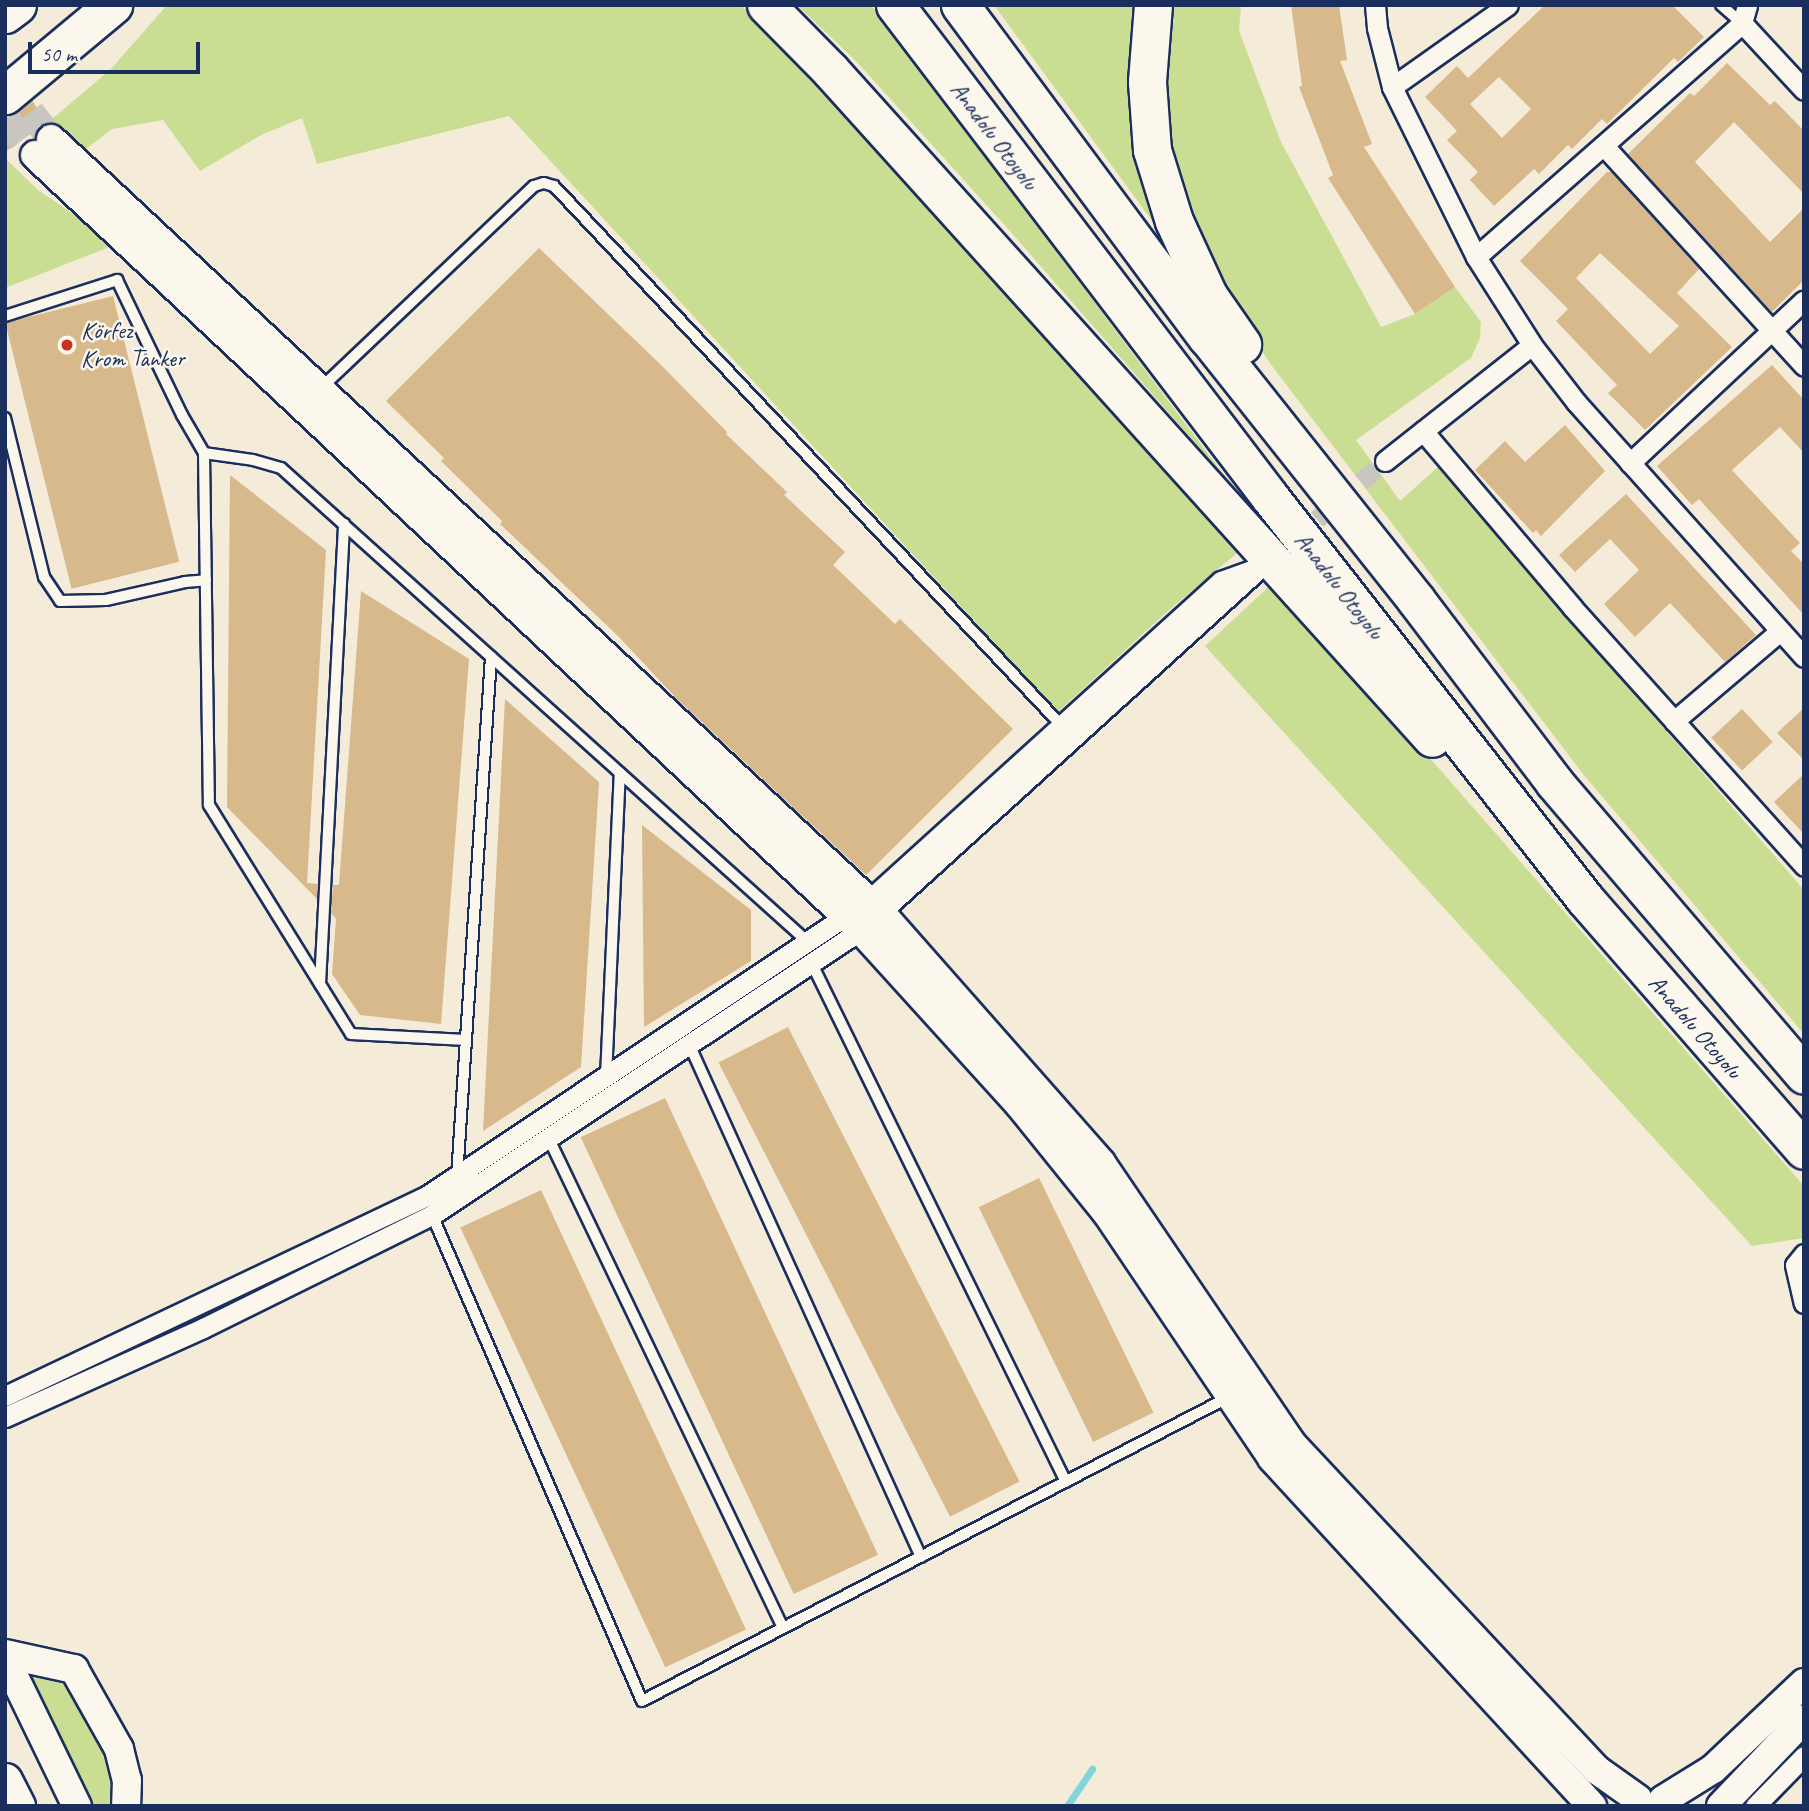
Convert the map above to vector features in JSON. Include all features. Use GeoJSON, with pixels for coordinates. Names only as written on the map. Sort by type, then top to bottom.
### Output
{"type":"FeatureCollection","features":[{"type":"Feature","properties":{"kind":"highway"},"geometry":{"type":"LineString","coordinates":[[5,14],[18,5]]}},
{"type":"Feature","properties":{"kind":"highway"},"geometry":{"type":"LineString","coordinates":[[766,5],[830,71],[1223,504],[1396,700],[1585,900]]}},
{"type":"Feature","properties":{"kind":"highway","name":"Anadolu Otoyolu"},"geometry":{"type":"LineString","coordinates":[[895,5],[1269,496],[1585,900],[1804,1150]]}},
{"type":"Feature","properties":{"kind":"highway","name":"Anadolu Otoyolu"},"geometry":{"type":"LineString","coordinates":[[960,5],[1207,337],[1416,600],[1554,782],[1804,1075]]}},
{"type":"Feature","properties":{"kind":"highway"},"geometry":{"type":"LineString","coordinates":[[1153,5],[1147,82],[1152,150],[1174,221],[1208,295],[1416,600]]}},
{"type":"Feature","properties":{"kind":"highway"},"geometry":{"type":"LineString","coordinates":[[5,95],[113,6]]}},
{"type":"Feature","properties":{"kind":"highway"},"geometry":{"type":"LineString","coordinates":[[5,1780],[18,1806]]}},
{"type":"Feature","properties":{"kind":"main road"},"geometry":{"type":"LineString","coordinates":[[1592,1806],[1272,1458],[1107,1213],[864,915],[43,147],[320,390],[864,915],[1101,1163],[1291,1443],[1598,1770],[1649,1803],[1713,1769],[1804,1683]]}},
{"type":"Feature","properties":{"kind":"main road"},"geometry":{"type":"LineString","coordinates":[[5,1656],[77,1806]]}},
{"type":"Feature","properties":{"kind":"main road"},"geometry":{"type":"LineString","coordinates":[[5,1656],[74,1669],[119,1749],[127,1780],[126,1806]]}},
{"type":"Feature","properties":{"kind":"main road"},"geometry":{"type":"LineString","coordinates":[[1721,1806],[1804,1719]]}},
{"type":"Feature","properties":{"kind":"street"},"geometry":{"type":"LineString","coordinates":[[1375,5],[1377,28],[1392,88],[1476,257],[1532,345],[1630,463],[1802,653]]}},
{"type":"Feature","properties":{"kind":"street"},"geometry":{"type":"LineString","coordinates":[[1392,88],[1508,5]]}},
{"type":"Feature","properties":{"kind":"street"},"geometry":{"type":"LineString","coordinates":[[1476,257],[1604,146],[1745,14],[1804,90]]}},
{"type":"Feature","properties":{"kind":"street"},"geometry":{"type":"LineString","coordinates":[[1604,146],[1804,366]]}},
{"type":"Feature","properties":{"kind":"street"},"geometry":{"type":"LineString","coordinates":[[1630,463],[1804,300]]}},
{"type":"Feature","properties":{"kind":"street"},"geometry":{"type":"LineString","coordinates":[[1385,461],[1532,345]]}},
{"type":"Feature","properties":{"kind":"street"},"geometry":{"type":"LineString","coordinates":[[1423,431],[1674,721],[1804,866]]}},
{"type":"Feature","properties":{"kind":"street"},"geometry":{"type":"LineString","coordinates":[[5,1417],[203,1328],[432,1215],[811,962],[1067,732],[1262,566],[1221,581],[1067,732]]}},
{"type":"Feature","properties":{"kind":"street"},"geometry":{"type":"LineString","coordinates":[[1674,721],[1780,631]]}},
{"type":"Feature","properties":{"kind":"street"},"geometry":{"type":"LineString","coordinates":[[5,1396],[425,1197],[808,942],[864,915]]}},
{"type":"Feature","properties":{"kind":"street"},"geometry":{"type":"LineString","coordinates":[[1804,1254],[1795,1265],[1804,1303]]}},
{"type":"Feature","properties":{"kind":"street"},"geometry":{"type":"LineString","coordinates":[[1755,1806],[1804,1756]]}},
{"type":"Feature","properties":{"kind":"lane"},"geometry":{"type":"LineString","coordinates":[[1721,5],[1745,14]]}},
{"type":"Feature","properties":{"kind":"lane"},"geometry":{"type":"LineString","coordinates":[[320,390],[534,186],[544,183],[554,186],[1067,732]]}},
{"type":"Feature","properties":{"kind":"lane"},"geometry":{"type":"LineString","coordinates":[[5,316],[117,280],[182,415],[204,453],[209,805],[351,1034],[466,1040]]}},
{"type":"Feature","properties":{"kind":"lane"},"geometry":{"type":"LineString","coordinates":[[5,418],[44,577],[60,601],[106,600],[185,582],[206,580]]}},
{"type":"Feature","properties":{"kind":"lane"},"geometry":{"type":"LineString","coordinates":[[204,453],[253,460],[281,468],[808,942]]}},
{"type":"Feature","properties":{"kind":"lane"},"geometry":{"type":"LineString","coordinates":[[320,984],[344,524]]}},
{"type":"Feature","properties":{"kind":"lane"},"geometry":{"type":"LineString","coordinates":[[457,1177],[491,657]]}},
{"type":"Feature","properties":{"kind":"lane"},"geometry":{"type":"LineString","coordinates":[[606,1077],[620,773]]}},
{"type":"Feature","properties":{"kind":"lane"},"geometry":{"type":"LineString","coordinates":[[811,962],[1066,1482]]}},
{"type":"Feature","properties":{"kind":"lane"},"geometry":{"type":"LineString","coordinates":[[689,1044],[921,1557]]}},
{"type":"Feature","properties":{"kind":"lane"},"geometry":{"type":"LineString","coordinates":[[548,1137],[783,1628]]}},
{"type":"Feature","properties":{"kind":"lane"},"geometry":{"type":"LineString","coordinates":[[432,1215],[642,1700],[1231,1396]]}},
{"type":"Feature","properties":{"kind":"green space"},"geometry":{"type":"Polygon","coordinates":[[[167,5],[741,5],[1242,549],[1169,610],[1058,712],[509,116],[317,164],[302,118],[261,135],[200,171],[163,120],[112,129],[82,152],[52,119],[111,69],[167,5]]]}},
{"type":"Feature","properties":{"kind":"green space"},"geometry":{"type":"Polygon","coordinates":[[[797,5],[871,5],[1230,483],[1010,231],[855,60],[797,5]]]}},
{"type":"Feature","properties":{"kind":"green space"},"geometry":{"type":"Polygon","coordinates":[[[994,5],[1141,5],[1161,233],[994,5]]]}},
{"type":"Feature","properties":{"kind":"green space"},"geometry":{"type":"Polygon","coordinates":[[[1165,5],[1241,5],[1239,31],[1281,142],[1381,327],[1415,314],[1455,287],[1481,322],[1480,338],[1471,358],[1356,440],[1400,501],[1438,467],[1804,890],[1804,1034],[1583,774],[1269,362],[1220,286],[1176,190],[1158,94],[1165,5]]]}},
{"type":"Feature","properties":{"kind":"green space"},"geometry":{"type":"Polygon","coordinates":[[[5,158],[38,190],[117,244],[5,288],[5,158]]]}},
{"type":"Feature","properties":{"kind":"green space"},"geometry":{"type":"Polygon","coordinates":[[[1275,581],[1804,1186],[1804,1238],[1752,1246],[1205,646],[1275,581]]]}},
{"type":"Feature","properties":{"kind":"green space"},"geometry":{"type":"Polygon","coordinates":[[[5,1654],[74,1669],[126,1806],[77,1806],[5,1654]]]}},
{"type":"Feature","properties":{"kind":"building"},"geometry":{"type":"Polygon","coordinates":[[[1291,5],[1339,5],[1347,60],[1340,61],[1372,144],[1364,147],[1455,287],[1415,314],[1328,178],[1333,175],[1299,87],[1302,86],[1291,5]]]}},
{"type":"Feature","properties":{"kind":"building"},"geometry":{"type":"Polygon","coordinates":[[[1545,5],[1672,5],[1704,37],[1678,62],[1674,58],[1607,124],[1602,119],[1572,149],[1568,145],[1539,174],[1534,169],[1494,206],[1470,180],[1478,172],[1447,140],[1457,131],[1425,97],[1457,66],[1468,78],[1545,5]],[[1499,77],[1470,104],[1502,138],[1531,109],[1499,77]]]}},
{"type":"Feature","properties":{"kind":"building"},"geometry":{"type":"Polygon","coordinates":[[[1727,63],[1770,105],[1775,101],[1804,131],[1804,194],[1734,122],[1695,162],[1770,242],[1804,208],[1804,280],[1772,312],[1628,154],[1690,93],[1694,96],[1727,63]]]}},
{"type":"Feature","properties":{"kind":"building"},"geometry":{"type":"Polygon","coordinates":[[[32,100],[46,123],[5,152],[5,115],[18,111],[32,100]]]}},
{"type":"Feature","properties":{"kind":"building"},"geometry":{"type":"Polygon","coordinates":[[[1607,172],[1611,172],[1699,269],[1677,293],[1732,347],[1645,430],[1608,393],[1617,385],[1556,321],[1568,309],[1520,261],[1607,172]],[[1600,253],[1576,278],[1650,354],[1679,326],[1600,253]]]}},
{"type":"Feature","properties":{"kind":"building"},"geometry":{"type":"Polygon","coordinates":[[[539,248],[659,363],[726,434],[787,492],[784,495],[845,552],[833,565],[895,624],[900,619],[1013,729],[866,875],[677,699],[618,636],[500,524],[502,521],[441,461],[444,458],[386,401],[539,248]]]}},
{"type":"Feature","properties":{"kind":"building"},"geometry":{"type":"Polygon","coordinates":[[[113,296],[179,562],[72,589],[5,323],[113,296]]]}},
{"type":"Feature","properties":{"kind":"building"},"geometry":{"type":"Polygon","coordinates":[[[1772,365],[1804,400],[1804,453],[1780,427],[1732,470],[1800,543],[1791,551],[1804,564],[1804,615],[1699,499],[1692,505],[1657,466],[1772,365]]]}},
{"type":"Feature","properties":{"kind":"building"},"geometry":{"type":"Polygon","coordinates":[[[1565,425],[1605,471],[1541,536],[1536,530],[1533,533],[1475,470],[1505,441],[1525,462],[1565,425]]]}},
{"type":"Feature","properties":{"kind":"building"},"geometry":{"type":"Polygon","coordinates":[[[230,475],[326,550],[307,883],[318,884],[317,899],[227,807],[230,475]]]}},
{"type":"Feature","properties":{"kind":"building"},"geometry":{"type":"Polygon","coordinates":[[[1626,494],[1756,635],[1725,662],[1670,603],[1635,637],[1604,604],[1639,570],[1610,539],[1575,572],[1559,555],[1626,494]]]}},
{"type":"Feature","properties":{"kind":"building"},"geometry":{"type":"Polygon","coordinates":[[[361,591],[469,659],[441,1024],[360,1015],[332,974],[336,919],[331,913],[333,885],[339,885],[361,591]]]}},
{"type":"Feature","properties":{"kind":"building"},"geometry":{"type":"Polygon","coordinates":[[[505,699],[599,782],[581,1067],[483,1131],[505,699]]]}},
{"type":"Feature","properties":{"kind":"building"},"geometry":{"type":"Polygon","coordinates":[[[1804,708],[1804,760],[1777,733],[1804,708]]]}},
{"type":"Feature","properties":{"kind":"building"},"geometry":{"type":"Polygon","coordinates":[[[1742,709],[1773,742],[1742,771],[1711,738],[1742,709]]]}},
{"type":"Feature","properties":{"kind":"building"},"geometry":{"type":"Polygon","coordinates":[[[1804,774],[1804,834],[1774,802],[1804,774]]]}},
{"type":"Feature","properties":{"kind":"building"},"geometry":{"type":"Polygon","coordinates":[[[642,825],[751,910],[751,961],[644,1027],[642,825]]]}},
{"type":"Feature","properties":{"kind":"building"},"geometry":{"type":"Polygon","coordinates":[[[788,1027],[1020,1481],[950,1517],[719,1062],[788,1027]]]}},
{"type":"Feature","properties":{"kind":"building"},"geometry":{"type":"Polygon","coordinates":[[[665,1098],[878,1555],[794,1594],[581,1137],[665,1098]]]}},
{"type":"Feature","properties":{"kind":"building"},"geometry":{"type":"Polygon","coordinates":[[[1039,1178],[1153,1413],[1093,1442],[979,1207],[1039,1178]]]}},
{"type":"Feature","properties":{"kind":"building"},"geometry":{"type":"Polygon","coordinates":[[[541,1190],[746,1630],[665,1667],[460,1228],[541,1190]]]}},
{"type":"Feature","properties":{"kind":"waterway"},"geometry":{"type":"LineString","coordinates":[[1067,1806],[1092,1769]]}},
{"type":"Feature","properties":{"kind":"tunnel"},"geometry":{"type":"LineString","coordinates":[[5,79],[51,139]]}},
{"type":"Feature","properties":{"kind":"tunnel"},"geometry":{"type":"LineString","coordinates":[[5,118],[35,155]]}},
{"type":"Feature","properties":{"kind":"tunnel"},"geometry":{"type":"LineString","coordinates":[[1295,538],[1385,461]]}},
{"type":"Feature","properties":{"kind":"place","name":"Körfez Krom Tanker"},"geometry":{"type":"Point","coordinates":[67,345]}}]}
